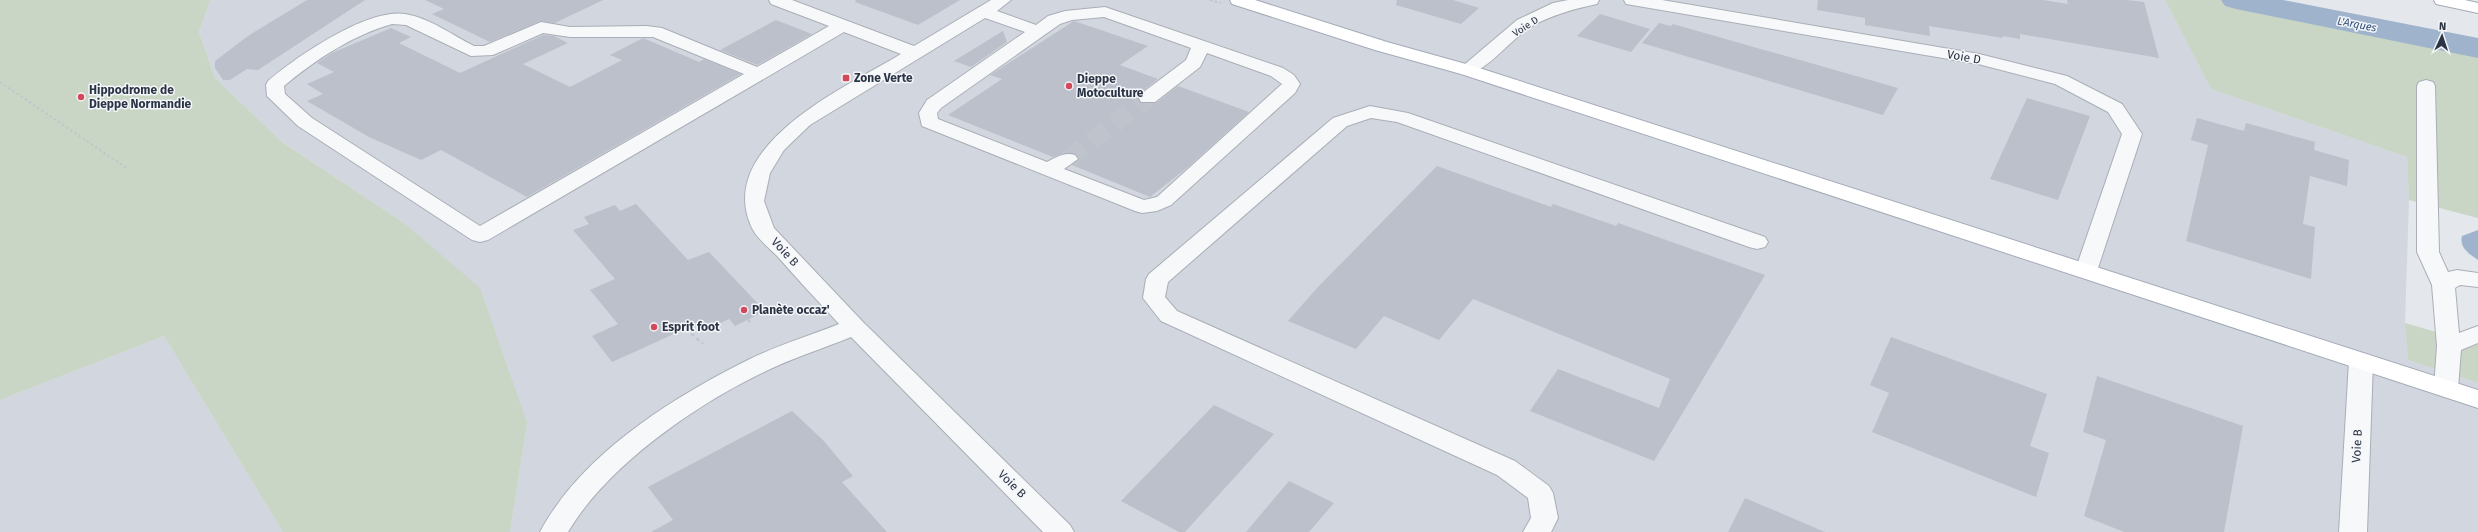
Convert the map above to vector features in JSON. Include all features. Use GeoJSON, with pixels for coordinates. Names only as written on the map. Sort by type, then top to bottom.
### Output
{"type":"FeatureCollection","features":[{"type":"Feature","properties":{"kind":"main road"},"geometry":{"type":"LineString","coordinates":[[1238,0],[1312,22],[1381,46],[1467,70],[2478,399]]}},
{"type":"Feature","properties":{"kind":"main road"},"geometry":{"type":"LineString","coordinates":[[1264,0],[1312,22]]}},
{"type":"Feature","properties":{"kind":"main road"},"geometry":{"type":"LineString","coordinates":[[2442,0],[2478,8]]}},
{"type":"Feature","properties":{"kind":"lane"},"geometry":{"type":"LineString","coordinates":[[777,0],[915,53]]}},
{"type":"Feature","properties":{"kind":"lane","name":"Voie B"},"geometry":{"type":"LineString","coordinates":[[1003,0],[803,121],[776,147],[760,173],[754,201],[764,230],[855,327],[1060,532]]}},
{"type":"Feature","properties":{"kind":"lane","name":"Voie D"},"geometry":{"type":"LineString","coordinates":[[1467,70],[1523,24],[1559,7],[1591,0]]}},
{"type":"Feature","properties":{"kind":"lane","name":"Voie D"},"geometry":{"type":"LineString","coordinates":[[1632,0],[1979,59],[2061,80],[2115,108],[2132,134],[2086,271]]}},
{"type":"Feature","properties":{"kind":"lane"},"geometry":{"type":"LineString","coordinates":[[983,12],[1038,31]]}},
{"type":"Feature","properties":{"kind":"lane"},"geometry":{"type":"LineString","coordinates":[[1104,12],[1198,44],[1277,72],[1288,79],[1291,84],[1282,94],[1164,201],[1149,207],[1137,206],[936,126],[927,118],[934,104],[1054,20],[1071,14],[1104,12]]}},
{"type":"Feature","properties":{"kind":"lane"},"geometry":{"type":"LineString","coordinates":[[759,74],[656,32],[570,32],[541,27],[487,51],[478,52],[471,51],[403,18],[375,23],[350,34],[275,85],[276,96],[305,122],[480,235],[759,74],[843,25]]}},
{"type":"Feature","properties":{"kind":"lane"},"geometry":{"type":"LineString","coordinates":[[1148,98],[1194,63],[1200,48],[1198,44]]}},
{"type":"Feature","properties":{"kind":"lane"},"geometry":{"type":"LineString","coordinates":[[2426,86],[2428,252],[2443,285],[2449,346],[2446,388]]}},
{"type":"Feature","properties":{"kind":"lane"},"geometry":{"type":"LineString","coordinates":[[1537,532],[1545,518],[1540,493],[1506,468],[1169,316],[1154,298],[1157,279],[1340,122],[1370,112],[1401,117],[1757,242]]}},
{"type":"Feature","properties":{"kind":"lane"},"geometry":{"type":"LineString","coordinates":[[1041,168],[1051,168],[1068,158]]}},
{"type":"Feature","properties":{"kind":"lane"},"geometry":{"type":"LineString","coordinates":[[2443,285],[2457,277],[2478,280]]}},
{"type":"Feature","properties":{"kind":"lane"},"geometry":{"type":"LineString","coordinates":[[554,532],[568,509],[622,451],[692,402],[755,366],[855,327]]}},
{"type":"Feature","properties":{"kind":"lane"},"geometry":{"type":"LineString","coordinates":[[2449,346],[2478,334]]}},
{"type":"Feature","properties":{"kind":"lane","name":"Voie B"},"geometry":{"type":"LineString","coordinates":[[2353,532],[2361,361]]}},
{"type":"Feature","properties":{"kind":"path"},"geometry":{"type":"LineString","coordinates":[[0,82],[128,169]]}},
{"type":"Feature","properties":{"kind":"path"},"geometry":{"type":"LineString","coordinates":[[686,329],[702,344]]}},
{"type":"Feature","properties":{"kind":"shaded area"},"geometry":{"type":"Polygon","coordinates":[[[210,0],[2165,0],[2211,89],[2407,157],[2409,200],[2405,323],[2408,360],[2478,383],[2478,532],[510,532],[527,423],[404,223],[282,142],[215,78],[199,32],[210,0]]]}},
{"type":"Feature","properties":{"kind":"shaded area"},"geometry":{"type":"Polygon","coordinates":[[[164,336],[283,532],[0,532],[0,400],[164,336]]]}},
{"type":"Feature","properties":{"kind":"green space"},"geometry":{"type":"Polygon","coordinates":[[[0,0],[210,0],[199,32],[215,78],[282,142],[404,223],[480,288],[527,423],[510,532],[283,532],[164,336],[0,400],[0,0]]]}},
{"type":"Feature","properties":{"kind":"green space"},"geometry":{"type":"Polygon","coordinates":[[[2165,0],[2255,0],[2478,40],[2478,218],[2409,200],[2407,157],[2211,89],[2165,0]]]}},
{"type":"Feature","properties":{"kind":"green space"},"geometry":{"type":"Polygon","coordinates":[[[2405,323],[2478,344],[2478,383],[2408,360],[2405,323]]]}},
{"type":"Feature","properties":{"kind":"water"},"geometry":{"type":"Polygon","coordinates":[[[2478,230],[2478,260],[2463,247],[2461,240],[2462,236],[2478,230]]]}},
{"type":"Feature","properties":{"kind":"building"},"geometry":{"type":"Polygon","coordinates":[[[307,0],[365,0],[258,70],[247,69],[230,80],[223,80],[215,68],[215,61],[248,36],[307,0]]]}},
{"type":"Feature","properties":{"kind":"building"},"geometry":{"type":"Polygon","coordinates":[[[425,0],[603,0],[555,23],[540,21],[490,42],[432,14],[444,9],[425,0]]]}},
{"type":"Feature","properties":{"kind":"building"},"geometry":{"type":"Polygon","coordinates":[[[856,0],[960,0],[918,25],[855,2],[856,0]]]}},
{"type":"Feature","properties":{"kind":"building"},"geometry":{"type":"Polygon","coordinates":[[[1397,0],[1453,0],[1479,8],[1461,24],[1396,5],[1397,0]]]}},
{"type":"Feature","properties":{"kind":"building"},"geometry":{"type":"Polygon","coordinates":[[[1818,0],[2043,0],[2068,4],[2067,0],[2127,0],[2144,2],[2159,58],[2020,34],[2020,39],[2003,36],[2003,38],[1929,26],[1930,36],[1865,25],[1865,18],[1817,10],[1818,0]]]}},
{"type":"Feature","properties":{"kind":"building"},"geometry":{"type":"Polygon","coordinates":[[[1600,14],[1650,29],[1631,52],[1577,36],[1600,14]]]}},
{"type":"Feature","properties":{"kind":"building"},"geometry":{"type":"Polygon","coordinates":[[[776,20],[812,34],[757,65],[720,50],[776,20]]]}},
{"type":"Feature","properties":{"kind":"building"},"geometry":{"type":"Polygon","coordinates":[[[1074,21],[1148,46],[1120,65],[1158,79],[1140,93],[1138,99],[1141,104],[1156,103],[1178,86],[1249,112],[1188,167],[1150,197],[1072,165],[1079,159],[1075,154],[1064,153],[1053,157],[948,115],[1002,79],[990,75],[1074,21]]]}},
{"type":"Feature","properties":{"kind":"building"},"geometry":{"type":"Polygon","coordinates":[[[1659,23],[1671,26],[1673,24],[1898,88],[1883,115],[1642,43],[1659,23]]]}},
{"type":"Feature","properties":{"kind":"building"},"geometry":{"type":"Polygon","coordinates":[[[391,28],[411,37],[399,43],[460,73],[543,35],[554,36],[568,43],[523,64],[570,87],[622,60],[610,55],[643,38],[699,62],[704,59],[741,74],[527,197],[441,150],[421,160],[369,137],[307,101],[323,94],[307,84],[334,72],[317,63],[332,53],[391,28]]]}},
{"type":"Feature","properties":{"kind":"building"},"geometry":{"type":"Polygon","coordinates":[[[1003,31],[1007,42],[971,67],[954,61],[1003,31]]]}},
{"type":"Feature","properties":{"kind":"building"},"geometry":{"type":"Polygon","coordinates":[[[2027,98],[2090,116],[2058,200],[1990,179],[2027,98]]]}},
{"type":"Feature","properties":{"kind":"building"},"geometry":{"type":"Polygon","coordinates":[[[2197,118],[2244,131],[2246,123],[2315,142],[2314,150],[2349,160],[2347,186],[2310,176],[2303,224],[2315,227],[2311,279],[2186,241],[2208,145],[2191,140],[2197,118]]]}},
{"type":"Feature","properties":{"kind":"building"},"geometry":{"type":"Polygon","coordinates":[[[1437,166],[1551,207],[1553,204],[1616,226],[1618,223],[1765,275],[1654,461],[1530,411],[1558,369],[1659,408],[1670,379],[1473,299],[1439,340],[1384,316],[1356,349],[1288,321],[1317,288],[1437,166]]]}},
{"type":"Feature","properties":{"kind":"building"},"geometry":{"type":"Polygon","coordinates":[[[636,204],[688,260],[709,252],[765,311],[735,326],[729,319],[701,332],[694,325],[612,362],[592,336],[618,324],[590,290],[615,279],[573,230],[589,224],[584,217],[615,205],[620,211],[636,204]]]}},
{"type":"Feature","properties":{"kind":"building"},"geometry":{"type":"Polygon","coordinates":[[[1891,337],[2047,394],[2030,446],[2049,453],[2036,497],[1872,432],[1889,393],[1870,385],[1891,337]]]}},
{"type":"Feature","properties":{"kind":"building"},"geometry":{"type":"Polygon","coordinates":[[[2097,376],[2243,426],[2224,532],[2124,532],[2084,516],[2106,440],[2083,432],[2097,376]]]}},
{"type":"Feature","properties":{"kind":"building"},"geometry":{"type":"Polygon","coordinates":[[[1214,405],[1274,434],[1185,532],[1179,532],[1121,501],[1214,405]]]}},
{"type":"Feature","properties":{"kind":"building"},"geometry":{"type":"Polygon","coordinates":[[[792,411],[823,440],[853,476],[842,482],[887,532],[651,532],[673,520],[648,487],[792,411]]]}},
{"type":"Feature","properties":{"kind":"building"},"geometry":{"type":"Polygon","coordinates":[[[1289,481],[1334,503],[1309,532],[1246,532],[1289,481]]]}},
{"type":"Feature","properties":{"kind":"building"},"geometry":{"type":"Polygon","coordinates":[[[1745,498],[1825,532],[1728,532],[1745,498]]]}},
{"type":"Feature","properties":{"kind":"waterway","name":"L'Arques"},"geometry":{"type":"LineString","coordinates":[[2236,0],[2478,48]]}},
{"type":"Feature","properties":{"kind":"tunnel"},"geometry":{"type":"LineString","coordinates":[[1068,159],[1148,98]]}},
{"type":"Feature","properties":{"kind":"place","name":"Zone Verte"},"geometry":{"type":"Point","coordinates":[846,78]}},
{"type":"Feature","properties":{"kind":"place","name":"Dieppe Motoculture"},"geometry":{"type":"Point","coordinates":[1069,86]}},
{"type":"Feature","properties":{"kind":"place","name":"Hippodrome de Dieppe Normandie"},"geometry":{"type":"Point","coordinates":[81,97]}},
{"type":"Feature","properties":{"kind":"place","name":"Planète occaz'"},"geometry":{"type":"Point","coordinates":[744,310]}},
{"type":"Feature","properties":{"kind":"place","name":"Esprit foot"},"geometry":{"type":"Point","coordinates":[654,327]}}]}
